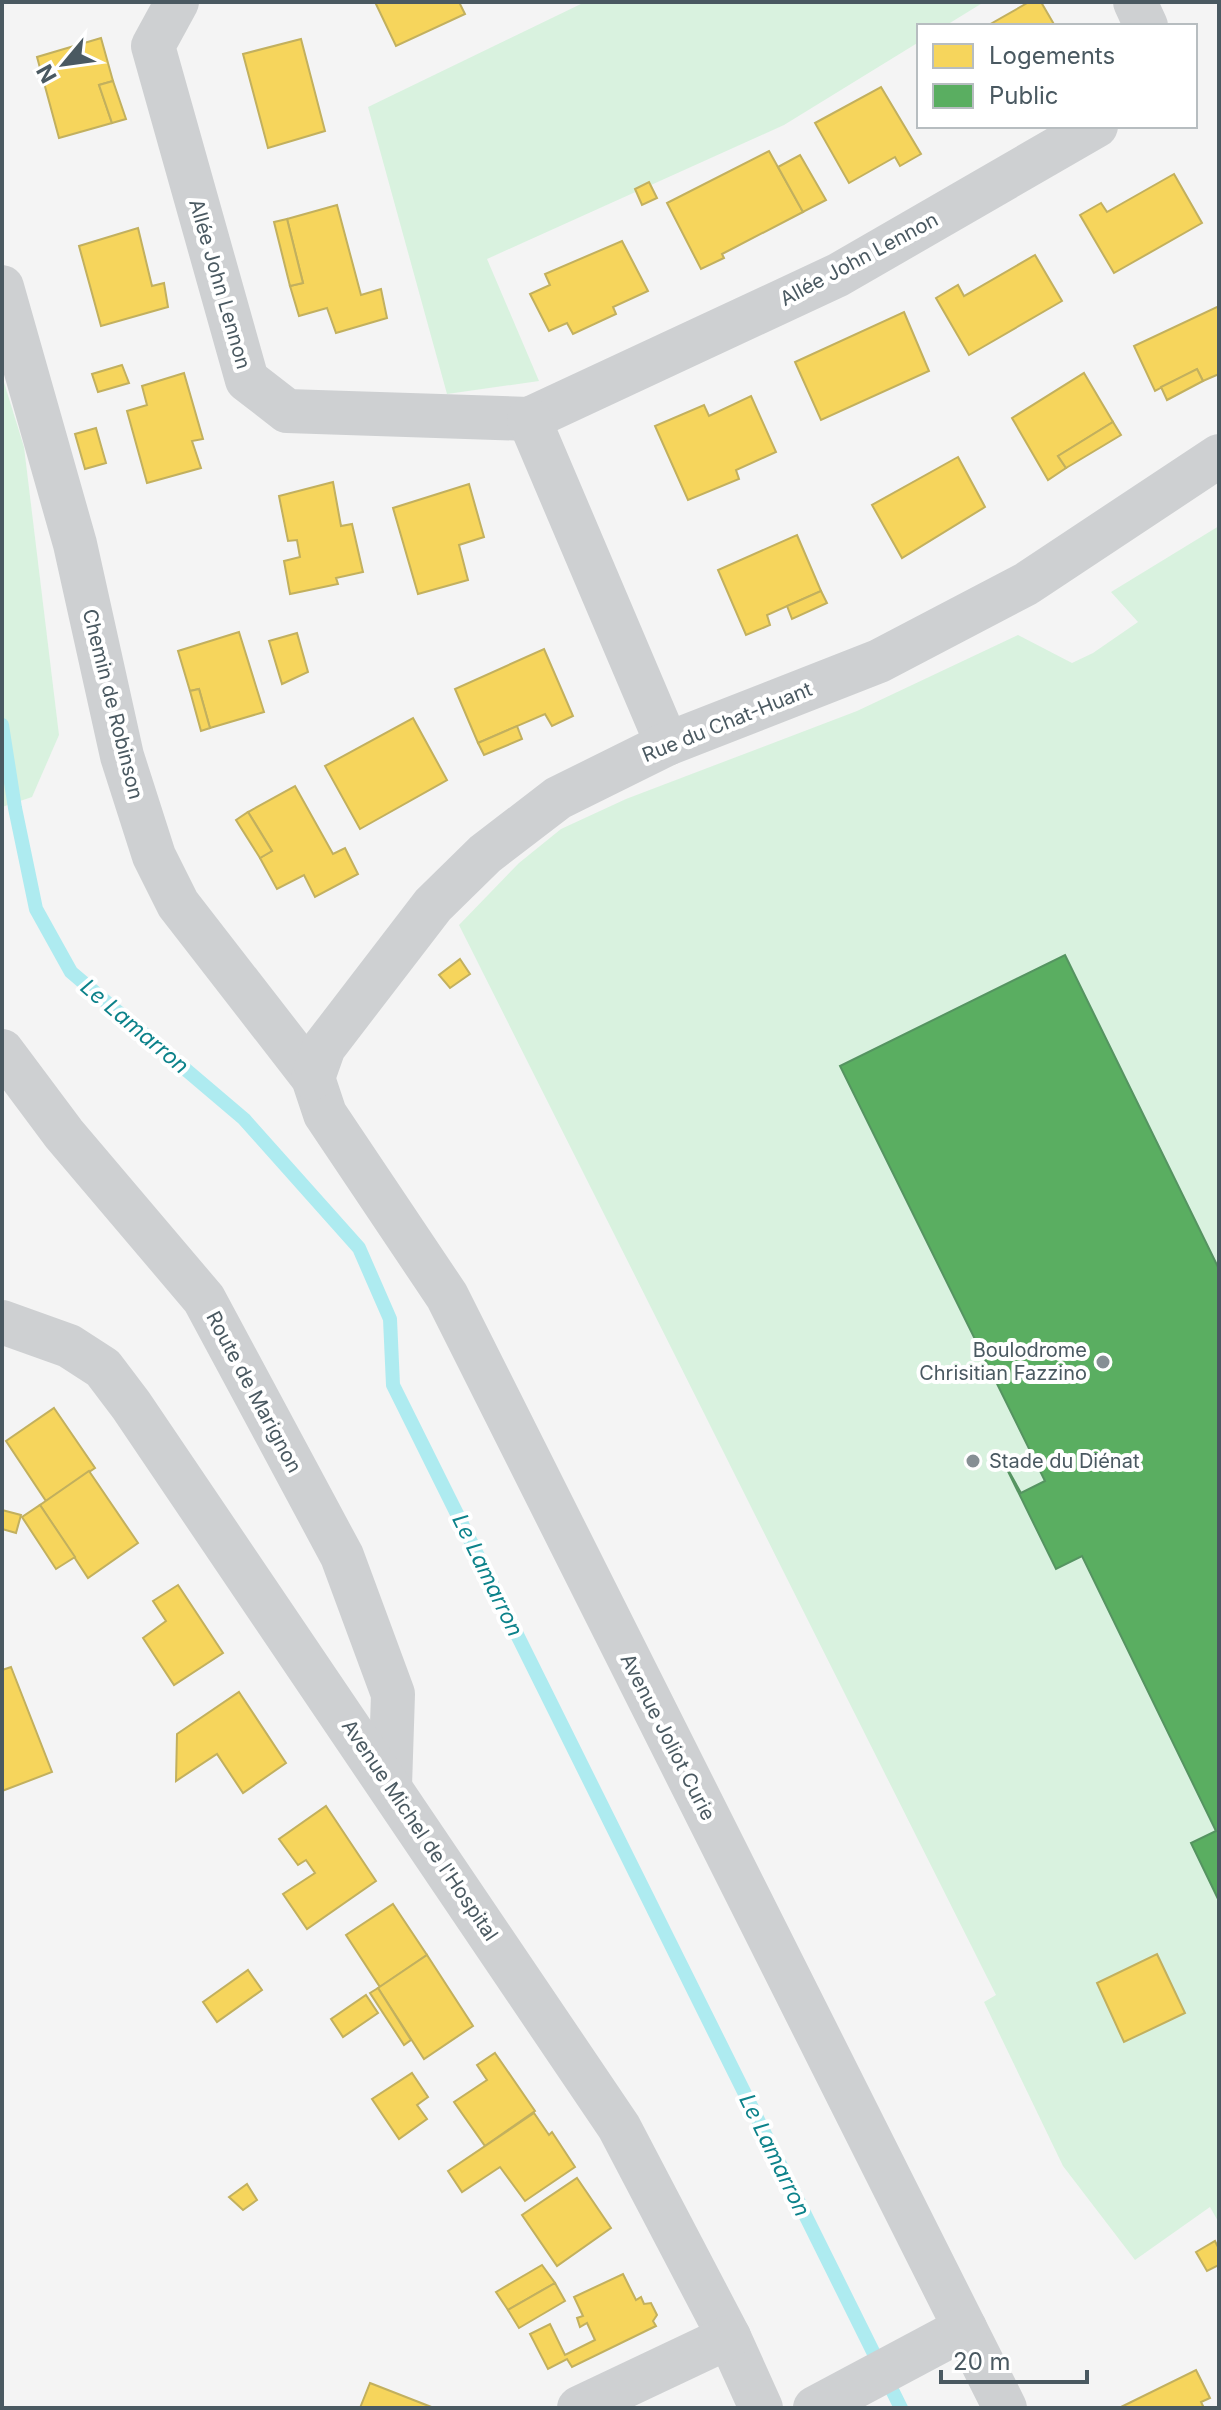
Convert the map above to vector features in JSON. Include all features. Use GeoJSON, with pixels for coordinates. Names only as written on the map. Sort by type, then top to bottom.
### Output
{"type":"FeatureCollection","features":[{"type":"Feature","properties":{"kind":"street","name":"Allée John Lennon"},"geometry":{"type":"LineString","coordinates":[[177,2],[153,46],[247,380],[287,411],[529,419],[838,275],[1093,128]]}},
{"type":"Feature","properties":{"kind":"street"},"geometry":{"type":"LineString","coordinates":[[1135,2],[1145,24]]}},
{"type":"Feature","properties":{"kind":"street","name":"Chemin de Robinson"},"geometry":{"type":"LineString","coordinates":[[2,287],[75,544],[122,756],[154,856],[178,904],[313,1078]]}},
{"type":"Feature","properties":{"kind":"street"},"geometry":{"type":"LineString","coordinates":[[529,419],[667,744]]}},
{"type":"Feature","properties":{"kind":"street","name":"Rue du Chat-Huant"},"geometry":{"type":"LineString","coordinates":[[313,1078],[324,1047],[433,905],[485,854],[558,798],[667,744],[879,661],[1026,584],[1219,456]]}},
{"type":"Feature","properties":{"kind":"street","name":"Route de Marignon"},"geometry":{"type":"LineString","coordinates":[[2,1051],[64,1134],[204,1299],[342,1556],[393,1694],[390,1786]]}},
{"type":"Feature","properties":{"kind":"street","name":"Avenue Joliot Curie"},"geometry":{"type":"LineString","coordinates":[[313,1078],[325,1114],[447,1296],[1005,2408]]}},
{"type":"Feature","properties":{"kind":"street","name":"Avenue Michel de l'Hospital"},"geometry":{"type":"LineString","coordinates":[[2,1322],[69,1346],[103,1368],[140,1418],[619,2127],[729,2337],[761,2408]]}},
{"type":"Feature","properties":{"kind":"street"},"geometry":{"type":"LineString","coordinates":[[832,2399],[965,2328]]}},
{"type":"Feature","properties":{"kind":"street"},"geometry":{"type":"LineString","coordinates":[[579,2408],[729,2337]]}},
{"type":"Feature","properties":{"kind":"green space"},"geometry":{"type":"Polygon","coordinates":[[[585,2],[984,2],[948,24],[917,24],[917,43],[784,125],[487,259],[539,381],[447,394],[368,107],[585,2]]]}},
{"type":"Feature","properties":{"kind":"green space"},"geometry":{"type":"Polygon","coordinates":[[[2,376],[24,447],[59,735],[32,797],[2,807],[2,376]]]}},
{"type":"Feature","properties":{"kind":"green space","name":"Stade du Diénat"},"geometry":{"type":"Polygon","coordinates":[[[1219,526],[1219,2223],[1210,2207],[1135,2260],[1063,2166],[984,2002],[996,1995],[459,925],[519,863],[561,829],[626,799],[857,711],[1018,635],[1072,663],[1093,653],[1138,622],[1111,592],[1219,526]]]}},
{"type":"Feature","properties":{"kind":"building: Logements"},"geometry":{"type":"Polygon","coordinates":[[[375,2],[459,2],[465,14],[396,46],[375,2]]]}},
{"type":"Feature","properties":{"kind":"building: Logements"},"geometry":{"type":"Polygon","coordinates":[[[1029,2],[1041,2],[1054,24],[990,24],[1029,2]]]}},
{"type":"Feature","properties":{"kind":"building: Logements"},"geometry":{"type":"Polygon","coordinates":[[[101,38],[113,81],[99,85],[112,123],[59,138],[37,57],[101,38]]]}},
{"type":"Feature","properties":{"kind":"building: Logements"},"geometry":{"type":"Polygon","coordinates":[[[301,39],[325,131],[268,148],[243,54],[301,39]]]}},
{"type":"Feature","properties":{"kind":"building: Logements"},"geometry":{"type":"Polygon","coordinates":[[[113,81],[126,119],[112,123],[99,85],[113,81]]]}},
{"type":"Feature","properties":{"kind":"building: Logements"},"geometry":{"type":"Polygon","coordinates":[[[881,87],[921,154],[900,166],[895,157],[849,183],[815,123],[881,87]]]}},
{"type":"Feature","properties":{"kind":"building: Logements"},"geometry":{"type":"Polygon","coordinates":[[[769,151],[803,212],[722,254],[724,258],[701,269],[667,203],[769,151]]]}},
{"type":"Feature","properties":{"kind":"building: Logements"},"geometry":{"type":"Polygon","coordinates":[[[800,155],[826,200],[803,212],[778,167],[800,155]]]}},
{"type":"Feature","properties":{"kind":"building: Logements"},"geometry":{"type":"Polygon","coordinates":[[[1174,174],[1202,223],[1114,273],[1080,215],[1101,203],[1107,212],[1174,174]]]}},
{"type":"Feature","properties":{"kind":"building: Logements"},"geometry":{"type":"Polygon","coordinates":[[[649,182],[657,198],[642,205],[635,189],[649,182]]]}},
{"type":"Feature","properties":{"kind":"building: Logements"},"geometry":{"type":"Polygon","coordinates":[[[337,205],[361,295],[381,289],[387,318],[336,333],[327,308],[299,316],[290,286],[303,283],[287,219],[337,205]]]}},
{"type":"Feature","properties":{"kind":"building: Logements"},"geometry":{"type":"Polygon","coordinates":[[[287,219],[303,283],[290,286],[274,222],[287,219]]]}},
{"type":"Feature","properties":{"kind":"building: Logements"},"geometry":{"type":"Polygon","coordinates":[[[138,228],[152,286],[164,283],[168,307],[101,326],[79,246],[138,228]]]}},
{"type":"Feature","properties":{"kind":"building: Logements"},"geometry":{"type":"Polygon","coordinates":[[[622,241],[648,291],[613,307],[616,314],[573,334],[567,323],[549,331],[530,294],[550,285],[545,274],[622,241]]]}},
{"type":"Feature","properties":{"kind":"building: Logements"},"geometry":{"type":"Polygon","coordinates":[[[1035,255],[1062,301],[969,355],[936,298],[958,285],[964,296],[1035,255]]]}},
{"type":"Feature","properties":{"kind":"building: Logements"},"geometry":{"type":"Polygon","coordinates":[[[1219,306],[1219,374],[1203,381],[1197,369],[1155,391],[1134,346],[1219,306]]]}},
{"type":"Feature","properties":{"kind":"building: Logements"},"geometry":{"type":"Polygon","coordinates":[[[904,312],[929,371],[821,420],[795,362],[904,312]]]}},
{"type":"Feature","properties":{"kind":"building: Logements"},"geometry":{"type":"Polygon","coordinates":[[[122,365],[129,383],[98,392],[92,374],[122,365]]]}},
{"type":"Feature","properties":{"kind":"building: Logements"},"geometry":{"type":"Polygon","coordinates":[[[1197,369],[1203,381],[1167,400],[1161,387],[1197,369]]]}},
{"type":"Feature","properties":{"kind":"building: Logements"},"geometry":{"type":"Polygon","coordinates":[[[184,373],[203,439],[192,441],[201,468],[147,483],[127,411],[147,405],[142,386],[184,373]]]}},
{"type":"Feature","properties":{"kind":"building: Logements"},"geometry":{"type":"Polygon","coordinates":[[[1084,373],[1113,422],[1058,456],[1066,468],[1048,480],[1012,418],[1084,373]]]}},
{"type":"Feature","properties":{"kind":"building: Logements"},"geometry":{"type":"Polygon","coordinates":[[[751,396],[776,452],[736,470],[739,479],[688,500],[655,426],[704,405],[709,416],[751,396]]]}},
{"type":"Feature","properties":{"kind":"building: Logements"},"geometry":{"type":"Polygon","coordinates":[[[1113,422],[1121,435],[1066,468],[1058,456],[1113,422]]]}},
{"type":"Feature","properties":{"kind":"building: Logements"},"geometry":{"type":"Polygon","coordinates":[[[96,428],[106,463],[85,469],[75,434],[96,428]]]}},
{"type":"Feature","properties":{"kind":"building: Logements"},"geometry":{"type":"Polygon","coordinates":[[[958,457],[985,507],[902,558],[872,505],[958,457]]]}},
{"type":"Feature","properties":{"kind":"building: Logements"},"geometry":{"type":"Polygon","coordinates":[[[333,482],[341,526],[352,524],[363,572],[336,578],[338,584],[290,594],[284,561],[300,557],[297,540],[288,541],[279,496],[333,482]]]}},
{"type":"Feature","properties":{"kind":"building: Logements"},"geometry":{"type":"Polygon","coordinates":[[[469,484],[484,537],[459,545],[468,580],[418,594],[393,508],[469,484]]]}},
{"type":"Feature","properties":{"kind":"building: Logements"},"geometry":{"type":"Polygon","coordinates":[[[797,535],[821,591],[767,615],[770,625],[746,635],[718,570],[797,535]]]}},
{"type":"Feature","properties":{"kind":"building: Logements"},"geometry":{"type":"Polygon","coordinates":[[[821,591],[827,603],[792,619],[787,606],[821,591]]]}},
{"type":"Feature","properties":{"kind":"building: Logements"},"geometry":{"type":"Polygon","coordinates":[[[239,632],[264,712],[210,728],[199,689],[190,691],[178,651],[239,632]]]}},
{"type":"Feature","properties":{"kind":"building: Logements"},"geometry":{"type":"Polygon","coordinates":[[[297,633],[308,672],[282,684],[269,641],[297,633]]]}},
{"type":"Feature","properties":{"kind":"building: Logements"},"geometry":{"type":"Polygon","coordinates":[[[544,649],[573,716],[552,726],[545,714],[478,743],[455,689],[544,649]]]}},
{"type":"Feature","properties":{"kind":"building: Logements"},"geometry":{"type":"Polygon","coordinates":[[[199,689],[210,728],[201,731],[190,691],[199,689]]]}},
{"type":"Feature","properties":{"kind":"building: Logements"},"geometry":{"type":"Polygon","coordinates":[[[413,718],[447,780],[360,829],[325,766],[413,718]]]}},
{"type":"Feature","properties":{"kind":"building: Logements"},"geometry":{"type":"Polygon","coordinates":[[[517,726],[522,739],[484,755],[478,743],[517,726]]]}},
{"type":"Feature","properties":{"kind":"building: Logements"},"geometry":{"type":"Polygon","coordinates":[[[295,786],[333,854],[345,848],[358,874],[315,897],[304,875],[277,889],[260,858],[272,851],[248,812],[295,786]]]}},
{"type":"Feature","properties":{"kind":"building: Logements"},"geometry":{"type":"Polygon","coordinates":[[[248,812],[272,851],[260,858],[236,820],[248,812]]]}},
{"type":"Feature","properties":{"kind":"building: Logements"},"geometry":{"type":"Polygon","coordinates":[[[460,959],[470,974],[450,988],[439,975],[460,959]]]}},
{"type":"Feature","properties":{"kind":"building: Logements"},"geometry":{"type":"Polygon","coordinates":[[[54,1408],[95,1468],[46,1501],[6,1441],[54,1408]]]}},
{"type":"Feature","properties":{"kind":"building: Logements"},"geometry":{"type":"Polygon","coordinates":[[[89,1471],[138,1543],[88,1578],[40,1505],[89,1471]]]}},
{"type":"Feature","properties":{"kind":"building: Logements"},"geometry":{"type":"Polygon","coordinates":[[[40,1505],[75,1557],[56,1569],[22,1517],[40,1505]]]}},
{"type":"Feature","properties":{"kind":"building: Logements"},"geometry":{"type":"Polygon","coordinates":[[[2,1510],[21,1515],[16,1533],[2,1529],[2,1510]]]}},
{"type":"Feature","properties":{"kind":"building: Logements"},"geometry":{"type":"Polygon","coordinates":[[[178,1585],[223,1653],[174,1685],[143,1638],[166,1621],[153,1601],[178,1585]]]}},
{"type":"Feature","properties":{"kind":"building: Logements"},"geometry":{"type":"Polygon","coordinates":[[[11,1667],[52,1772],[2,1791],[2,1670],[11,1667]]]}},
{"type":"Feature","properties":{"kind":"building: Logements"},"geometry":{"type":"Polygon","coordinates":[[[239,1692],[286,1763],[243,1793],[217,1754],[176,1781],[177,1734],[239,1692]]]}},
{"type":"Feature","properties":{"kind":"building: Logements"},"geometry":{"type":"Polygon","coordinates":[[[326,1806],[376,1881],[307,1929],[283,1894],[315,1873],[306,1860],[298,1865],[279,1839],[326,1806]]]}},
{"type":"Feature","properties":{"kind":"building: Logements"},"geometry":{"type":"Polygon","coordinates":[[[393,1904],[427,1955],[380,1987],[346,1935],[393,1904]]]}},
{"type":"Feature","properties":{"kind":"building: Logements"},"geometry":{"type":"Polygon","coordinates":[[[1157,1954],[1185,2013],[1124,2042],[1097,1983],[1157,1954]]]}},
{"type":"Feature","properties":{"kind":"building: Logements"},"geometry":{"type":"Polygon","coordinates":[[[427,1955],[473,2026],[424,2059],[378,1988],[427,1955]]]}},
{"type":"Feature","properties":{"kind":"building: Logements"},"geometry":{"type":"Polygon","coordinates":[[[248,1970],[262,1990],[217,2022],[203,2002],[248,1970]]]}},
{"type":"Feature","properties":{"kind":"building: Logements"},"geometry":{"type":"Polygon","coordinates":[[[378,1988],[411,2040],[404,2045],[370,1993],[378,1988]]]}},
{"type":"Feature","properties":{"kind":"building: Logements"},"geometry":{"type":"Polygon","coordinates":[[[366,1995],[378,2013],[343,2037],[331,2019],[366,1995]]]}},
{"type":"Feature","properties":{"kind":"building: Logements"},"geometry":{"type":"Polygon","coordinates":[[[495,2053],[535,2111],[485,2146],[454,2102],[487,2080],[477,2065],[495,2053]]]}},
{"type":"Feature","properties":{"kind":"building: Logements"},"geometry":{"type":"Polygon","coordinates":[[[412,2073],[428,2097],[417,2105],[427,2119],[399,2139],[372,2099],[412,2073]]]}},
{"type":"Feature","properties":{"kind":"building: Logements"},"geometry":{"type":"Polygon","coordinates":[[[534,2113],[549,2135],[552,2132],[575,2167],[525,2201],[500,2167],[462,2192],[448,2171],[534,2113]]]}},
{"type":"Feature","properties":{"kind":"building: Logements"},"geometry":{"type":"Polygon","coordinates":[[[577,2178],[611,2228],[557,2266],[522,2215],[577,2178]]]}},
{"type":"Feature","properties":{"kind":"building: Logements"},"geometry":{"type":"Polygon","coordinates":[[[247,2184],[257,2200],[243,2210],[229,2197],[247,2184]]]}},
{"type":"Feature","properties":{"kind":"building: Logements"},"geometry":{"type":"Polygon","coordinates":[[[1215,2241],[1219,2249],[1219,2265],[1207,2271],[1196,2252],[1215,2241]]]}},
{"type":"Feature","properties":{"kind":"building: Logements"},"geometry":{"type":"Polygon","coordinates":[[[542,2265],[555,2283],[508,2310],[496,2292],[542,2265]]]}},
{"type":"Feature","properties":{"kind":"building: Logements"},"geometry":{"type":"Polygon","coordinates":[[[623,2274],[636,2300],[641,2297],[644,2304],[651,2303],[657,2315],[653,2321],[656,2326],[572,2367],[567,2359],[548,2369],[530,2334],[550,2324],[565,2355],[595,2340],[587,2323],[580,2327],[577,2318],[583,2316],[574,2297],[623,2274]]]}},
{"type":"Feature","properties":{"kind":"building: Logements"},"geometry":{"type":"Polygon","coordinates":[[[555,2283],[565,2301],[519,2328],[508,2310],[555,2283]]]}},
{"type":"Feature","properties":{"kind":"building: Logements"},"geometry":{"type":"Polygon","coordinates":[[[1196,2370],[1210,2398],[1201,2402],[1204,2408],[1119,2408],[1196,2370]]]}},
{"type":"Feature","properties":{"kind":"building: Logements"},"geometry":{"type":"Polygon","coordinates":[[[370,2383],[434,2408],[360,2408],[370,2383]]]}},
{"type":"Feature","properties":{"kind":"building: Public","name":"Boulodrome Chrisitian Fazzino"},"geometry":{"type":"Polygon","coordinates":[[[1065,955],[1219,1269],[1219,1901],[1191,1843],[1216,1831],[1082,1556],[1056,1569],[1001,1457],[1021,1493],[1045,1481],[840,1066],[1065,955]]]}},
{"type":"Feature","properties":{"kind":"waterway","name":"Le Lamarron"},"geometry":{"type":"LineString","coordinates":[[2,725],[36,909],[71,972],[244,1119],[359,1248],[390,1319],[393,1385],[901,2408]]}},
{"type":"Feature","properties":{"kind":"place","name":"Boulodrome Chrisitian Fazzino"},"geometry":{"type":"Point","coordinates":[1103,1362]}},
{"type":"Feature","properties":{"kind":"place","name":"Stade du Diénat"},"geometry":{"type":"Point","coordinates":[973,1461]}}]}
